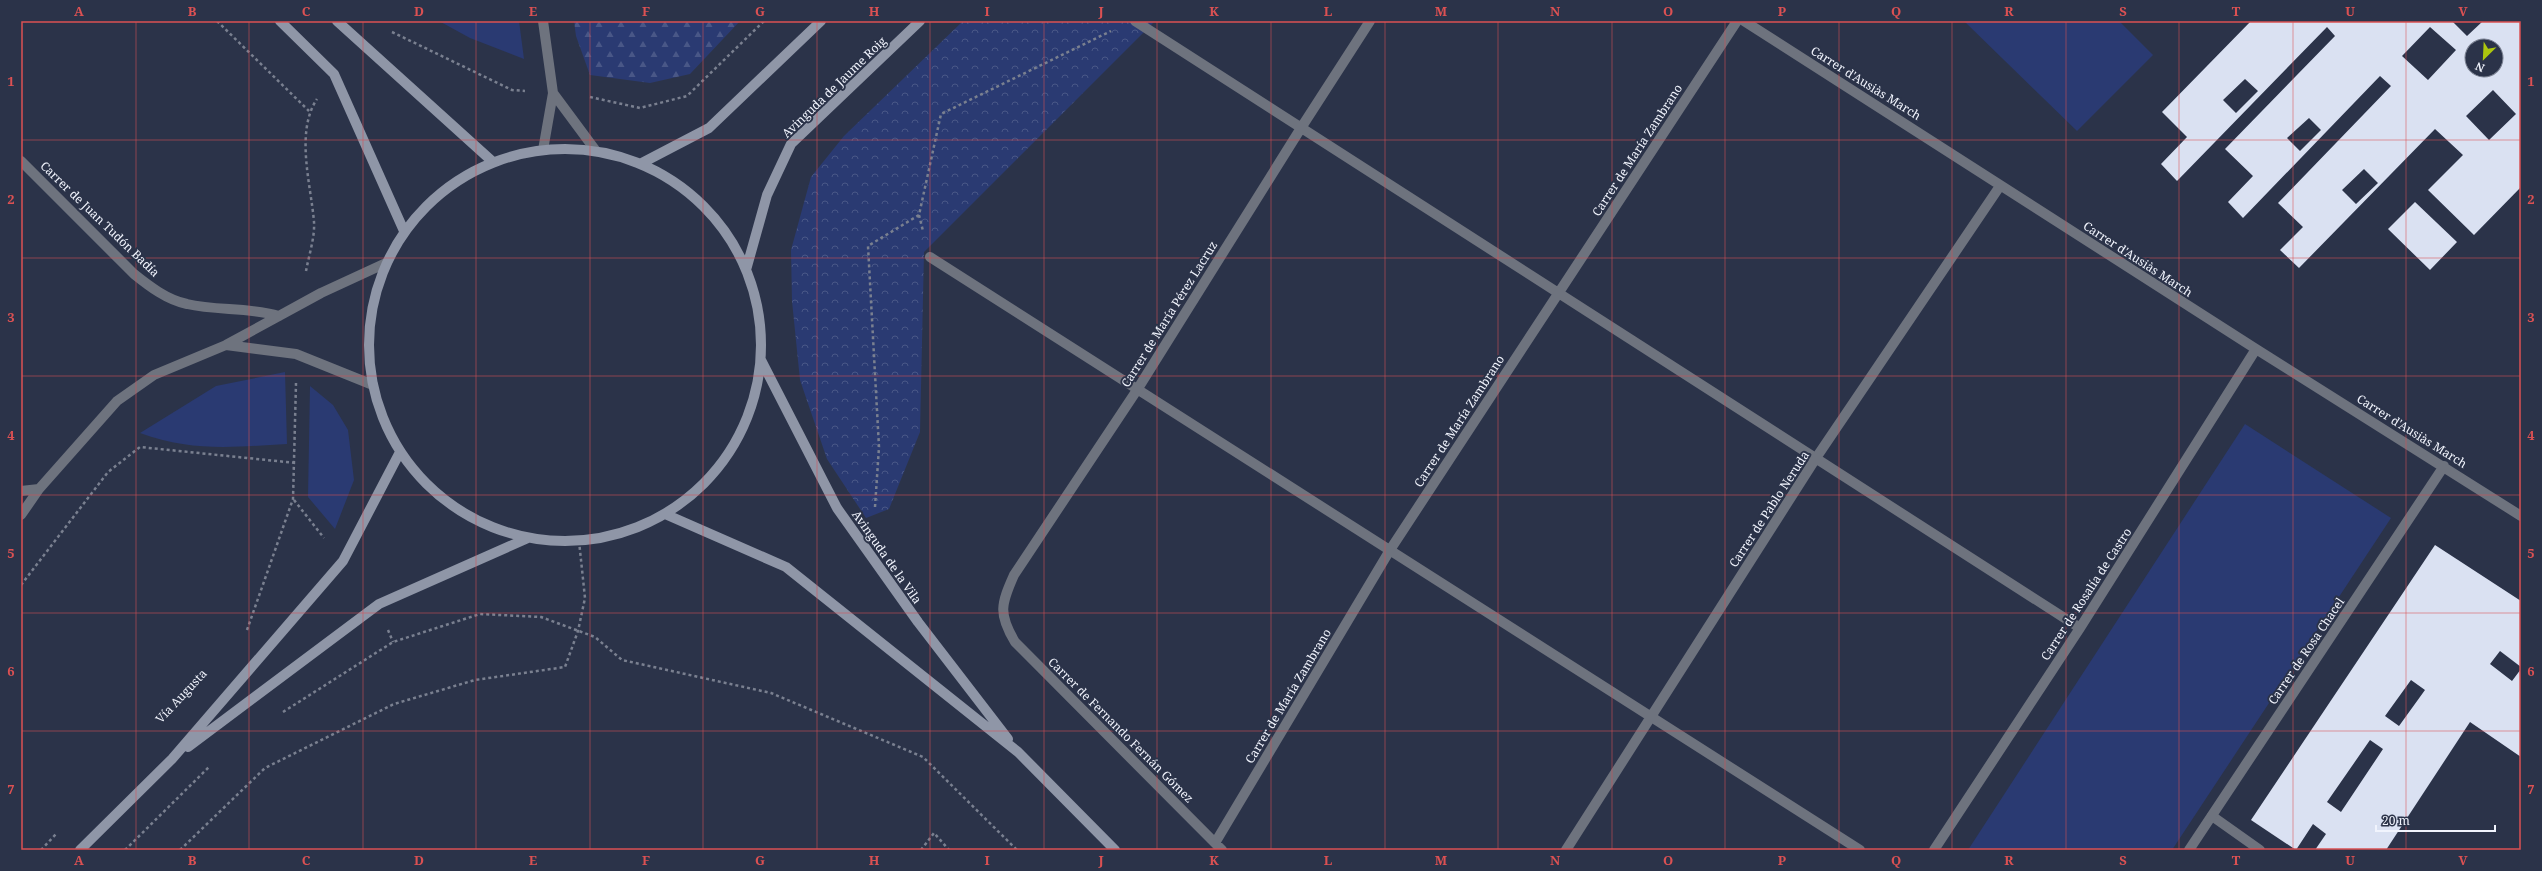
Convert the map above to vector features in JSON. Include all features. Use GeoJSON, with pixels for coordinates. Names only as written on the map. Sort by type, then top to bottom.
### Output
{"type":"FeatureCollection","features":[{"type":"Feature","properties":{"kind":"main road"},"geometry":{"type":"LineString","coordinates":[[280,21],[334,74],[404,231]]}},
{"type":"Feature","properties":{"kind":"main road"},"geometry":{"type":"LineString","coordinates":[[337,21],[492,162]]}},
{"type":"Feature","properties":{"kind":"main road"},"geometry":{"type":"LineString","coordinates":[[640,164],[710,128],[820,21]]}},
{"type":"Feature","properties":{"kind":"main road","name":"Avinguda de Jaume Roig"},"geometry":{"type":"LineString","coordinates":[[746,270],[767,195],[791,144],[920,21]]}},
{"type":"Feature","properties":{"kind":"main road"},"geometry":{"type":"LineString","coordinates":[[543,150],[596,151],[640,164],[667,177],[706,209],[720,224],[746,270],[759,313],[761,360],[749,415],[732,449],[718,468],[694,492],[665,514],[629,530],[579,541],[528,538],[493,527],[456,507],[422,479],[400,452],[382,416],[373,385],[368,344],[373,302],[386,263],[404,231],[428,203],[443,190],[472,172],[492,162],[519,154],[543,150]]}},
{"type":"Feature","properties":{"kind":"main road","name":"Avinguda de la Vila"},"geometry":{"type":"LineString","coordinates":[[761,360],[837,508],[918,622],[1018,752]]}},
{"type":"Feature","properties":{"kind":"main road"},"geometry":{"type":"LineString","coordinates":[[80,850],[172,759],[343,561],[400,452]]}},
{"type":"Feature","properties":{"kind":"main road","name":"Avinguda de la Vila"},"geometry":{"type":"LineString","coordinates":[[665,514],[786,567],[1018,752],[1115,850]]}},
{"type":"Feature","properties":{"kind":"main road"},"geometry":{"type":"LineString","coordinates":[[172,759],[379,604],[528,538]]}},
{"type":"Feature","properties":{"kind":"street"},"geometry":{"type":"LineString","coordinates":[[543,21],[553,93],[543,150]]}},
{"type":"Feature","properties":{"kind":"street"},"geometry":{"type":"LineString","coordinates":[[1135,21],[2080,628]]}},
{"type":"Feature","properties":{"kind":"street","name":"Carrer de María Pérez Lacruz"},"geometry":{"type":"LineString","coordinates":[[1005,625],[1003,600],[1014,575],[1137,390],[1300,128],[1370,21]]}},
{"type":"Feature","properties":{"kind":"street","name":"Carrer de María Zambrano"},"geometry":{"type":"LineString","coordinates":[[1219,846],[1390,550],[1737,21]]}},
{"type":"Feature","properties":{"kind":"street","name":"Carrer d'Ausiàs March"},"geometry":{"type":"LineString","coordinates":[[1744,21],[1755,24],[2000,186],[2521,516]]}},
{"type":"Feature","properties":{"kind":"street"},"geometry":{"type":"LineString","coordinates":[[553,93],[596,151]]}},
{"type":"Feature","properties":{"kind":"street","name":"Carrer de Juan Tudón Badía"},"geometry":{"type":"LineString","coordinates":[[21,161],[134,274],[154,290],[186,304],[262,311],[279,316]]}},
{"type":"Feature","properties":{"kind":"street","name":"Carrer de Pablo Neruda"},"geometry":{"type":"LineString","coordinates":[[1566,850],[1650,716],[1816,458],[2000,186]]}},
{"type":"Feature","properties":{"kind":"street"},"geometry":{"type":"LineString","coordinates":[[930,257],[1860,850]]}},
{"type":"Feature","properties":{"kind":"street"},"geometry":{"type":"LineString","coordinates":[[21,515],[40,489],[117,401],[154,375],[226,346],[300,306],[321,292],[386,263]]}},
{"type":"Feature","properties":{"kind":"street"},"geometry":{"type":"LineString","coordinates":[[226,346],[296,354],[373,385]]}},
{"type":"Feature","properties":{"kind":"street","name":"Carrer de Rosalía de Castro"},"geometry":{"type":"LineString","coordinates":[[1934,850],[2080,628],[2256,349]]}},
{"type":"Feature","properties":{"kind":"street","name":"Carrer de Rosa Chacel"},"geometry":{"type":"LineString","coordinates":[[2189,850],[2444,466]]}},
{"type":"Feature","properties":{"kind":"street"},"geometry":{"type":"LineString","coordinates":[[21,491],[40,489]]}},
{"type":"Feature","properties":{"kind":"street","name":"Carrer de Fernando Fernán Gómez"},"geometry":{"type":"LineString","coordinates":[[1005,625],[1015,642],[1219,846]]}},
{"type":"Feature","properties":{"kind":"street"},"geometry":{"type":"LineString","coordinates":[[2212,816],[2260,850]]}},
{"type":"Feature","properties":{"kind":"path"},"geometry":{"type":"LineString","coordinates":[[217,21],[309,111]]}},
{"type":"Feature","properties":{"kind":"path"},"geometry":{"type":"LineString","coordinates":[[875,506],[879,447],[868,246],[919,215],[941,114],[1119,28]]}},
{"type":"Feature","properties":{"kind":"path"},"geometry":{"type":"LineString","coordinates":[[21,584],[108,472],[140,447],[296,463]]}},
{"type":"Feature","properties":{"kind":"path"},"geometry":{"type":"LineString","coordinates":[[244,634],[248,628],[293,499]]}},
{"type":"Feature","properties":{"kind":"path"},"geometry":{"type":"LineString","coordinates":[[180,850],[265,768],[394,704],[475,680],[565,666],[578,631],[585,598],[579,541]]}},
{"type":"Feature","properties":{"kind":"path"},"geometry":{"type":"LineString","coordinates":[[281,713],[393,642],[480,614],[541,617],[595,637],[622,660],[771,693],[923,758],[1017,850]]}},
{"type":"Feature","properties":{"kind":"path"},"geometry":{"type":"LineString","coordinates":[[125,850],[213,763]]}},
{"type":"Feature","properties":{"kind":"path"},"geometry":{"type":"LineString","coordinates":[[40,850],[63,828]]}},
{"type":"Feature","properties":{"kind":"path"},"geometry":{"type":"LineString","coordinates":[[921,850],[934,833],[949,850]]}},
{"type":"Feature","properties":{"kind":"green space"},"geometry":{"type":"Polygon","coordinates":[[[439,21],[519,21],[524,59],[470,38],[439,21]]]}},
{"type":"Feature","properties":{"kind":"green space"},"geometry":{"type":"Polygon","coordinates":[[[574,21],[740,21],[690,74],[650,83],[590,75],[576,36],[574,21]]]}},
{"type":"Feature","properties":{"kind":"green space"},"geometry":{"type":"Polygon","coordinates":[[[963,21],[1155,21],[924,252],[920,432],[889,509],[866,518],[827,459],[800,380],[792,301],[791,250],[811,177],[844,136],[963,21]]]}},
{"type":"Feature","properties":{"kind":"green space"},"geometry":{"type":"Polygon","coordinates":[[[1964,21],[2119,21],[2153,55],[2077,131],[1964,21]]]}},
{"type":"Feature","properties":{"kind":"green space"},"geometry":{"type":"Polygon","coordinates":[[[285,372],[287,444],[230,447],[195,446],[159,439],[140,433],[216,386],[285,372]]]}},
{"type":"Feature","properties":{"kind":"green space"},"geometry":{"type":"Polygon","coordinates":[[[310,386],[333,405],[348,430],[354,480],[335,529],[308,497],[310,386]]]}},
{"type":"Feature","properties":{"kind":"green space"},"geometry":{"type":"Polygon","coordinates":[[[2245,424],[2391,518],[2172,850],[1968,850],[2245,424]]]}},
{"type":"Feature","properties":{"kind":"building"},"geometry":{"type":"Polygon","coordinates":[[[2251,21],[2452,21],[2467,36],[2483,21],[2521,21],[2521,187],[2474,235],[2428,190],[2463,155],[2435,129],[2299,268],[2280,250],[2303,227],[2278,203],[2391,86],[2380,76],[2243,218],[2228,202],[2253,176],[2225,149],[2335,36],[2327,27],[2177,181],[2161,164],[2187,137],[2162,112],[2251,21]],[[2430,27],[2402,56],[2428,80],[2456,50],[2430,27]],[[2245,79],[2223,100],[2236,113],[2258,91],[2245,79]],[[2493,90],[2466,116],[2489,140],[2516,114],[2493,90]],[[2309,118],[2287,138],[2300,151],[2321,130],[2309,118]],[[2364,169],[2342,190],[2356,204],[2378,183],[2364,169]]]}},
{"type":"Feature","properties":{"kind":"building"},"geometry":{"type":"Polygon","coordinates":[[[2415,202],[2457,242],[2430,270],[2388,229],[2415,202]]]}},
{"type":"Feature","properties":{"kind":"building"},"geometry":{"type":"Polygon","coordinates":[[[2435,545],[2521,601],[2521,667],[2500,651],[2490,664],[2512,681],[2521,669],[2521,757],[2470,722],[2386,850],[2315,850],[2326,834],[2313,824],[2296,850],[2251,820],[2435,545]],[[2411,680],[2385,716],[2399,726],[2425,690],[2411,680]],[[2370,740],[2327,802],[2341,812],[2383,749],[2370,740]]]}}]}
